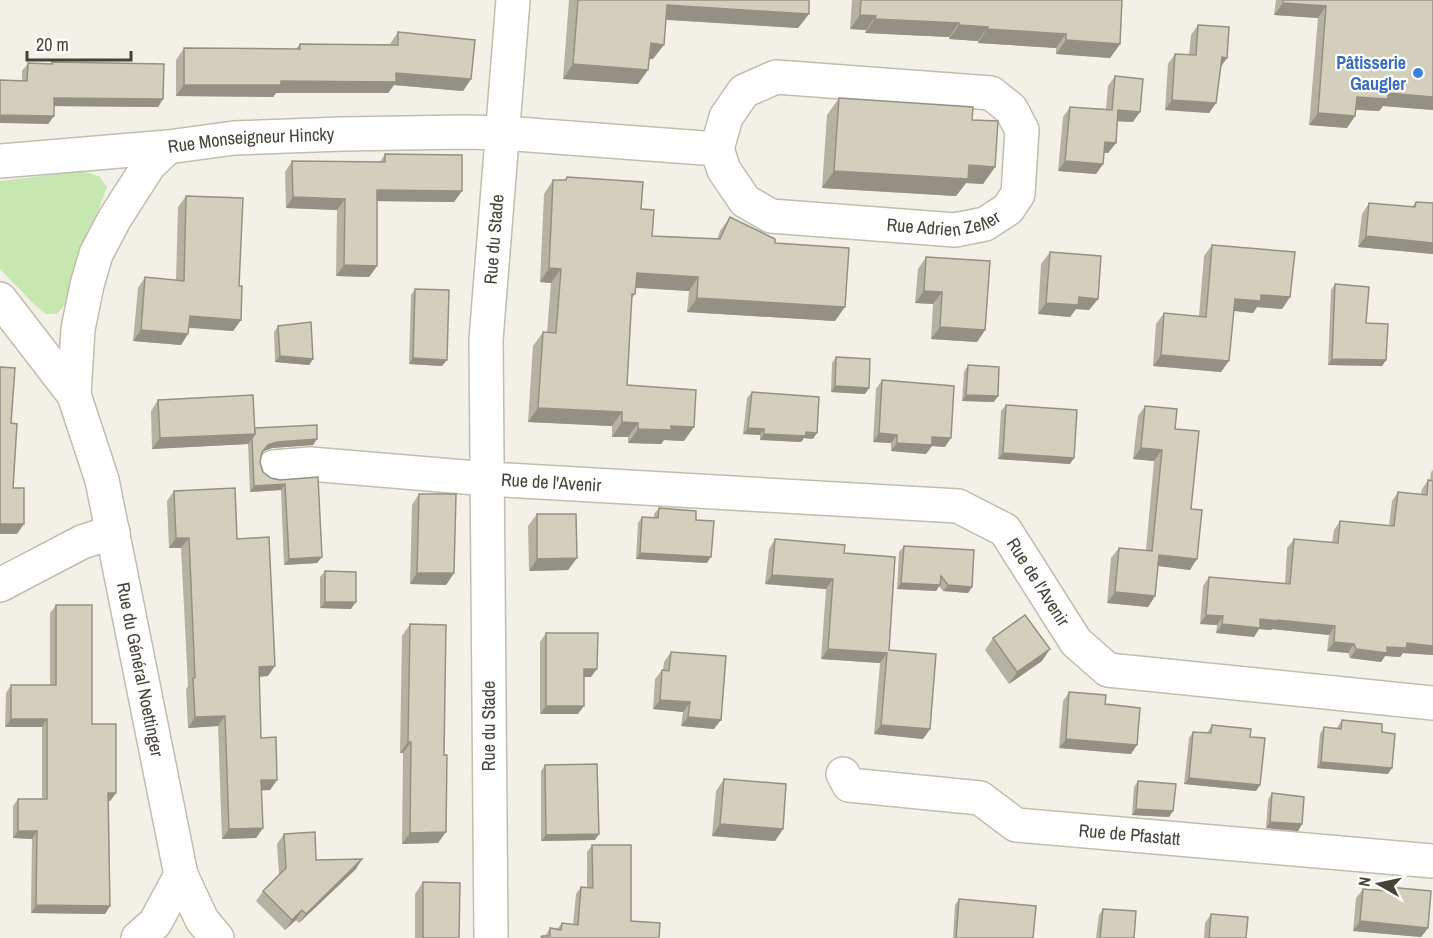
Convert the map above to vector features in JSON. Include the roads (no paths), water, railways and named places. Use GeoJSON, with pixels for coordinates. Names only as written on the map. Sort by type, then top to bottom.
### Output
{"type":"FeatureCollection","features":[{"type":"Feature","properties":{"kind":"street","name":"Rue du Stade"},"geometry":{"type":"LineString","coordinates":[[491,938],[486,340],[513,0]]}},
{"type":"Feature","properties":{"kind":"street","name":"Rue Adrien Zeller"},"geometry":{"type":"LineString","coordinates":[[776,77],[992,93],[1011,109],[1022,130],[1018,194],[1008,209],[985,224],[955,230],[771,216],[745,201],[724,170],[717,149],[726,117],[744,91],[776,77]]}},
{"type":"Feature","properties":{"kind":"street","name":"Rue Monseigneur Hincky"},"geometry":{"type":"LineString","coordinates":[[0,161],[168,147],[246,137],[503,133]]}},
{"type":"Feature","properties":{"kind":"street"},"geometry":{"type":"LineString","coordinates":[[503,133],[717,149]]}},
{"type":"Feature","properties":{"kind":"street","name":"Rue du Général Noettinger"},"geometry":{"type":"LineString","coordinates":[[74,395],[78,329],[96,254],[149,165],[168,147]]}},
{"type":"Feature","properties":{"kind":"street","name":"Rue du Général Noettinger"},"geometry":{"type":"LineString","coordinates":[[0,299],[74,395],[102,480],[181,875],[202,920],[217,938]]}},
{"type":"Feature","properties":{"kind":"street"},"geometry":{"type":"LineString","coordinates":[[274,467],[310,464],[488,478]]}},
{"type":"Feature","properties":{"kind":"street","name":"Rue de l'Avenir"},"geometry":{"type":"LineString","coordinates":[[488,478],[958,506],[1005,530],[1076,642],[1108,670],[1433,704]]}},
{"type":"Feature","properties":{"kind":"street"},"geometry":{"type":"LineString","coordinates":[[0,585],[82,542],[113,532]]}},
{"type":"Feature","properties":{"kind":"street","name":"Rue de Pfastatt"},"geometry":{"type":"LineString","coordinates":[[843,774],[849,785],[980,798],[1016,825],[1433,861]]}},
{"type":"Feature","properties":{"kind":"street"},"geometry":{"type":"LineString","coordinates":[[138,938],[155,924],[181,875]]}},
{"type":"Feature","properties":{"kind":"place","name":"Pâtisserie Gaugler"},"geometry":{"type":"Point","coordinates":[1418,73]}}]}
